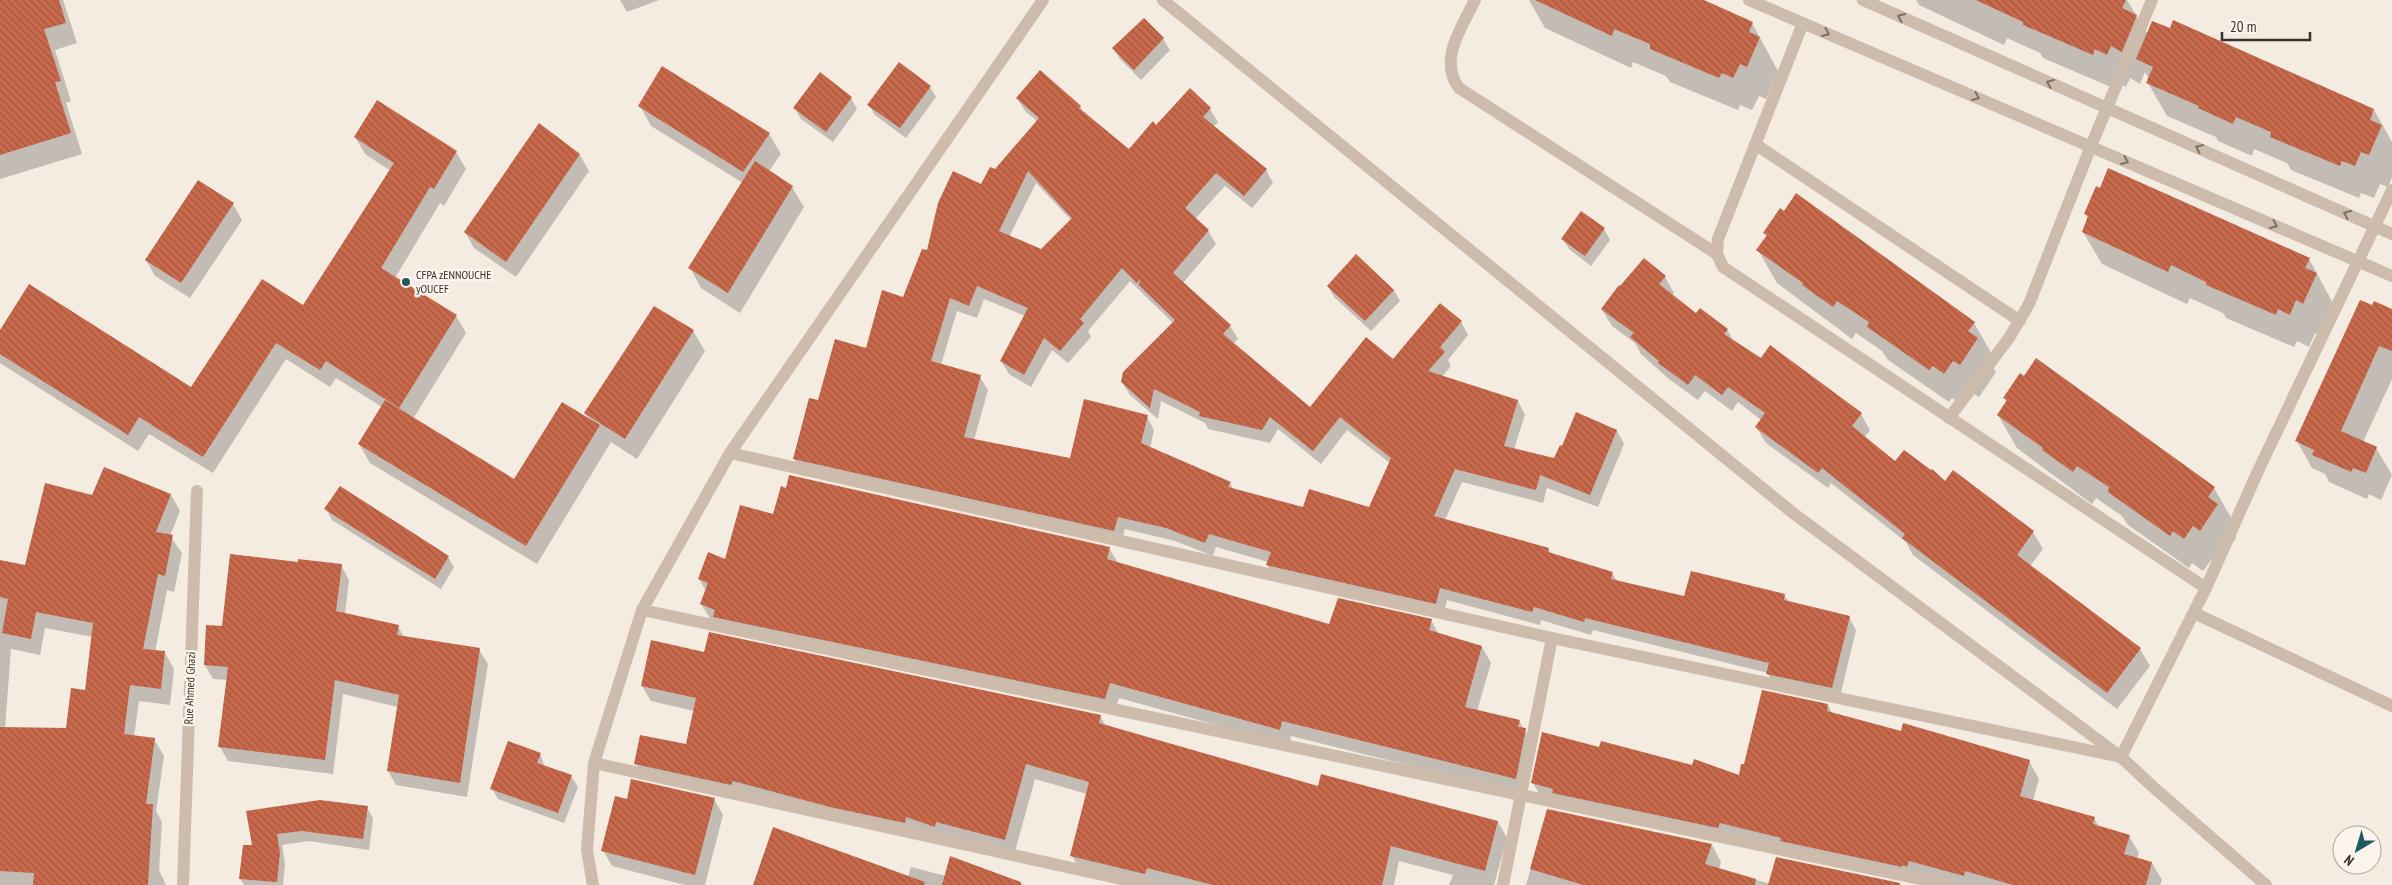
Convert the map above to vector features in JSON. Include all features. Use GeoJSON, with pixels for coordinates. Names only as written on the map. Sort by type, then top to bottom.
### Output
{"type":"FeatureCollection","features":[{"type":"Feature","properties":{"kind":"street"},"geometry":{"type":"LineString","coordinates":[[593,885],[587,850],[594,763],[642,610],[730,452],[1043,0]]}},
{"type":"Feature","properties":{"kind":"street"},"geometry":{"type":"LineString","coordinates":[[1163,0],[1793,513],[2121,757],[2266,885]]}},
{"type":"Feature","properties":{"kind":"street"},"geometry":{"type":"LineString","coordinates":[[1474,0],[1450,53],[1450,72],[1459,88],[1717,254]]}},
{"type":"Feature","properties":{"kind":"street"},"geometry":{"type":"LineString","coordinates":[[1749,0],[2392,276]]}},
{"type":"Feature","properties":{"kind":"street"},"geometry":{"type":"LineString","coordinates":[[1863,0],[2392,234]]}},
{"type":"Feature","properties":{"kind":"street"},"geometry":{"type":"LineString","coordinates":[[1949,418],[2020,321],[2038,282],[2091,146],[2152,0]]}},
{"type":"Feature","properties":{"kind":"street"},"geometry":{"type":"LineString","coordinates":[[1802,23],[1718,239],[1717,254],[1723,267],[2206,588]]}},
{"type":"Feature","properties":{"kind":"street"},"geometry":{"type":"LineString","coordinates":[[1755,144],[2020,321]]}},
{"type":"Feature","properties":{"kind":"street"},"geometry":{"type":"LineString","coordinates":[[2121,757],[2206,588],[2258,471],[2392,190]]}},
{"type":"Feature","properties":{"kind":"street"},"geometry":{"type":"LineString","coordinates":[[730,452],[1552,638],[2121,757]]}},
{"type":"Feature","properties":{"kind":"street","name":"Rue Ahmed Ghazi"},"geometry":{"type":"LineString","coordinates":[[183,885],[197,492]]}},
{"type":"Feature","properties":{"kind":"street"},"geometry":{"type":"LineString","coordinates":[[642,610],[1949,885]]}},
{"type":"Feature","properties":{"kind":"street"},"geometry":{"type":"LineString","coordinates":[[2194,613],[2392,706]]}},
{"type":"Feature","properties":{"kind":"street"},"geometry":{"type":"LineString","coordinates":[[1503,885],[1552,638]]}},
{"type":"Feature","properties":{"kind":"street"},"geometry":{"type":"LineString","coordinates":[[594,763],[1149,885]]}},
{"type":"Feature","properties":{"kind":"building"},"geometry":{"type":"Polygon","coordinates":[[[0,0],[59,0],[66,23],[44,29],[61,81],[55,82],[71,133],[0,155],[0,0]]]}},
{"type":"Feature","properties":{"kind":"building"},"geometry":{"type":"Polygon","coordinates":[[[1535,0],[1704,0],[1753,22],[1749,32],[1760,37],[1747,67],[1740,64],[1733,78],[1722,73],[1719,78],[1650,49],[1650,44],[1614,29],[1612,36],[1535,0]]]}},
{"type":"Feature","properties":{"kind":"building"},"geometry":{"type":"Polygon","coordinates":[[[1976,0],[2126,0],[2122,8],[2137,15],[2122,52],[2111,46],[2107,55],[2095,49],[2093,55],[2023,25],[2023,22],[1976,0]]]}},
{"type":"Feature","properties":{"kind":"building"},"geometry":{"type":"Polygon","coordinates":[[[1144,18],[1164,38],[1134,70],[1112,48],[1144,18]]]}},
{"type":"Feature","properties":{"kind":"building"},"geometry":{"type":"Polygon","coordinates":[[[2173,20],[2374,109],[2370,120],[2382,125],[2369,155],[2361,152],[2355,166],[2342,161],[2340,166],[2270,137],[2271,132],[2236,117],[2233,124],[2198,108],[2199,106],[2146,83],[2153,67],[2136,59],[2152,21],[2170,28],[2173,20]]]}},
{"type":"Feature","properties":{"kind":"building"},"geometry":{"type":"Polygon","coordinates":[[[899,62],[931,86],[900,128],[867,105],[899,62]]]}},
{"type":"Feature","properties":{"kind":"building"},"geometry":{"type":"Polygon","coordinates":[[[662,66],[770,133],[743,172],[638,106],[662,66]]]}},
{"type":"Feature","properties":{"kind":"building"},"geometry":{"type":"Polygon","coordinates":[[[1040,70],[1081,106],[1079,108],[1129,149],[1153,121],[1156,125],[1190,88],[1211,108],[1203,117],[1267,169],[1244,196],[1216,173],[1185,208],[1209,230],[1173,273],[1231,325],[1223,334],[1310,407],[1366,337],[1393,359],[1440,303],[1462,321],[1440,347],[1445,352],[1428,371],[1518,400],[1504,446],[1554,458],[1560,445],[1562,446],[1576,412],[1617,430],[1590,495],[1540,475],[1536,490],[1455,469],[1434,516],[1549,548],[1548,552],[1613,572],[1611,579],[1684,596],[1691,571],[1785,594],[1784,600],[1850,616],[1832,688],[1766,674],[1769,663],[1585,618],[1584,622],[1534,607],[1532,612],[1440,588],[1436,604],[1266,565],[1271,552],[1209,534],[1205,543],[1166,528],[1118,517],[1114,531],[793,459],[809,398],[818,400],[835,339],[866,348],[882,290],[903,297],[922,249],[927,250],[938,203],[953,171],[981,184],[990,167],[995,169],[1039,118],[1016,98],[1040,70]],[[1028,171],[999,231],[1041,249],[1072,218],[1028,171]],[[1122,268],[1080,319],[1084,323],[1060,351],[1044,338],[1024,375],[1000,361],[1028,308],[977,286],[969,306],[950,298],[931,361],[981,375],[964,437],[1070,458],[1084,399],[1148,415],[1141,443],[1231,482],[1228,487],[1303,507],[1309,489],[1369,507],[1391,458],[1340,417],[1313,451],[1270,417],[1262,430],[1199,416],[1200,412],[1154,389],[1150,408],[1121,382],[1123,372],[1175,320],[1139,285],[1140,279],[1137,283],[1122,268]]]}},
{"type":"Feature","properties":{"kind":"building"},"geometry":{"type":"Polygon","coordinates":[[[820,72],[852,97],[826,132],[793,108],[820,72]]]}},
{"type":"Feature","properties":{"kind":"building"},"geometry":{"type":"Polygon","coordinates":[[[377,100],[457,151],[434,189],[430,187],[381,268],[457,315],[399,408],[326,361],[320,370],[276,343],[203,457],[139,417],[128,435],[0,354],[0,330],[29,284],[191,387],[262,279],[303,305],[394,163],[354,137],[377,100]]]}},
{"type":"Feature","properties":{"kind":"building"},"geometry":{"type":"Polygon","coordinates":[[[539,123],[580,154],[506,262],[464,232],[539,123]]]}},
{"type":"Feature","properties":{"kind":"building"},"geometry":{"type":"Polygon","coordinates":[[[755,161],[793,186],[728,293],[688,268],[755,161]]]}},
{"type":"Feature","properties":{"kind":"building"},"geometry":{"type":"Polygon","coordinates":[[[2108,168],[2310,258],[2305,268],[2317,273],[2303,304],[2296,300],[2290,315],[2278,309],[2276,315],[2206,285],[2206,282],[2171,265],[2168,272],[2082,232],[2088,216],[2084,214],[2096,186],[2100,188],[2108,168]]]}},
{"type":"Feature","properties":{"kind":"building"},"geometry":{"type":"Polygon","coordinates":[[[198,180],[234,203],[181,283],[145,260],[198,180]]]}},
{"type":"Feature","properties":{"kind":"building"},"geometry":{"type":"Polygon","coordinates":[[[1796,193],[1975,322],[1968,331],[1978,338],[1960,365],[1953,361],[1944,374],[1933,366],[1929,370],[1867,327],[1869,322],[1837,301],[1833,307],[1756,250],[1767,235],[1763,233],[1780,208],[1784,211],[1796,193]]]}},
{"type":"Feature","properties":{"kind":"building"},"geometry":{"type":"Polygon","coordinates":[[[1581,211],[1605,228],[1585,256],[1561,239],[1581,211]]]}},
{"type":"Feature","properties":{"kind":"building"},"geometry":{"type":"Polygon","coordinates":[[[1356,254],[1394,290],[1365,321],[1327,286],[1356,254]]]}},
{"type":"Feature","properties":{"kind":"building"},"geometry":{"type":"Polygon","coordinates":[[[1644,258],[1666,276],[1659,284],[1696,313],[1700,308],[1728,329],[1724,334],[1761,358],[1770,345],[1862,413],[1852,426],[1895,461],[1904,450],[1932,469],[1945,481],[1953,470],[2034,531],[2017,555],[2141,648],[2107,693],[1902,538],[1905,534],[1822,468],[1818,473],[1755,427],[1765,413],[1728,387],[1722,395],[1695,375],[1688,385],[1658,363],[1659,361],[1630,337],[1634,333],[1601,309],[1619,285],[1644,258]]]}},
{"type":"Feature","properties":{"kind":"building"},"geometry":{"type":"Polygon","coordinates":[[[2360,300],[2372,305],[2374,301],[2392,309],[2392,351],[2379,346],[2341,431],[2377,447],[2366,473],[2353,468],[2351,472],[2312,455],[2314,450],[2295,441],[2360,300]]]}},
{"type":"Feature","properties":{"kind":"building"},"geometry":{"type":"Polygon","coordinates":[[[654,306],[694,330],[625,439],[584,413],[654,306]]]}},
{"type":"Feature","properties":{"kind":"building"},"geometry":{"type":"Polygon","coordinates":[[[2036,358],[2215,487],[2208,497],[2218,504],[2200,531],[2193,526],[2184,539],[2173,531],[2170,536],[2108,492],[2109,487],[2077,466],[2073,472],[1997,415],[2007,400],[2003,398],[2020,373],[2024,376],[2036,358]]]}},
{"type":"Feature","properties":{"kind":"building"},"geometry":{"type":"Polygon","coordinates":[[[385,400],[514,479],[562,402],[600,425],[526,546],[358,444],[385,400]]]}},
{"type":"Feature","properties":{"kind":"building"},"geometry":{"type":"Polygon","coordinates":[[[104,467],[171,494],[156,532],[173,535],[165,576],[158,574],[143,649],[165,651],[161,689],[130,685],[124,734],[155,738],[146,804],[153,804],[148,885],[33,885],[34,873],[0,871],[0,727],[66,728],[71,688],[85,690],[93,623],[36,612],[31,639],[2,633],[8,599],[0,597],[0,560],[25,565],[45,483],[92,495],[104,467]]]}},
{"type":"Feature","properties":{"kind":"building"},"geometry":{"type":"Polygon","coordinates":[[[789,475],[1110,547],[1107,559],[1329,624],[1338,598],[1432,619],[1429,630],[1482,646],[1465,707],[1520,720],[1518,727],[1526,728],[1516,779],[1282,721],[1280,730],[1110,683],[1105,699],[713,617],[715,610],[700,604],[708,583],[698,579],[708,552],[725,559],[740,505],[773,514],[781,486],[786,488],[789,475]]]}},
{"type":"Feature","properties":{"kind":"building"},"geometry":{"type":"Polygon","coordinates":[[[340,486],[449,556],[435,579],[324,509],[340,486]]]}},
{"type":"Feature","properties":{"kind":"building"},"geometry":{"type":"Polygon","coordinates":[[[230,554],[298,562],[298,559],[342,564],[336,611],[399,625],[397,635],[480,648],[460,783],[387,771],[399,695],[335,680],[325,760],[218,747],[228,667],[204,665],[206,625],[222,626],[230,554]]]}},
{"type":"Feature","properties":{"kind":"building"},"geometry":{"type":"Polygon","coordinates":[[[709,632],[1101,715],[1099,723],[1318,786],[1321,774],[1498,821],[1485,871],[1391,846],[1382,885],[1213,885],[1147,868],[1145,874],[1070,856],[1089,782],[1026,764],[1005,840],[936,822],[935,827],[906,817],[905,823],[830,807],[733,781],[731,785],[634,764],[640,735],[686,744],[696,698],[641,686],[651,640],[704,652],[709,632]]]}},
{"type":"Feature","properties":{"kind":"building"},"geometry":{"type":"Polygon","coordinates":[[[1762,690],[1828,704],[1827,711],[1901,731],[1903,723],[2030,760],[2020,796],[2095,817],[2093,824],[2130,835],[2124,854],[2152,862],[2146,885],[2013,885],[1965,871],[1964,876],[1909,861],[1907,867],[1902,865],[1902,867],[1780,841],[1781,838],[1720,823],[1718,828],[1552,793],[1553,789],[1531,783],[1542,732],[1599,747],[1601,741],[1692,765],[1694,759],[1739,775],[1741,764],[1744,764],[1762,690]]]}},
{"type":"Feature","properties":{"kind":"building"},"geometry":{"type":"Polygon","coordinates":[[[508,741],[541,753],[537,763],[572,775],[558,813],[490,789],[508,741]]]}},
{"type":"Feature","properties":{"kind":"building"},"geometry":{"type":"Polygon","coordinates":[[[631,779],[715,798],[695,875],[601,851],[615,796],[627,799],[631,779]]]}},
{"type":"Feature","properties":{"kind":"building"},"geometry":{"type":"Polygon","coordinates":[[[320,800],[368,806],[363,839],[302,831],[277,834],[280,853],[277,882],[239,879],[243,845],[252,845],[246,811],[320,800]]]}},
{"type":"Feature","properties":{"kind":"building"},"geometry":{"type":"Polygon","coordinates":[[[1547,809],[1712,844],[1705,864],[1756,879],[1755,885],[1583,885],[1530,869],[1547,809]]]}},
{"type":"Feature","properties":{"kind":"building"},"geometry":{"type":"Polygon","coordinates":[[[773,827],[925,882],[924,885],[753,885],[773,827]]]}},
{"type":"Feature","properties":{"kind":"building"},"geometry":{"type":"Polygon","coordinates":[[[950,856],[1021,882],[1021,885],[942,885],[950,856]]]}},
{"type":"Feature","properties":{"kind":"building"},"geometry":{"type":"Polygon","coordinates":[[[1776,857],[1900,883],[1900,885],[1768,885],[1776,857]]]}},
{"type":"Feature","properties":{"kind":"place","name":"CFPA zENNOUCHE yOUCEF"},"geometry":{"type":"Point","coordinates":[406,282]}}]}
